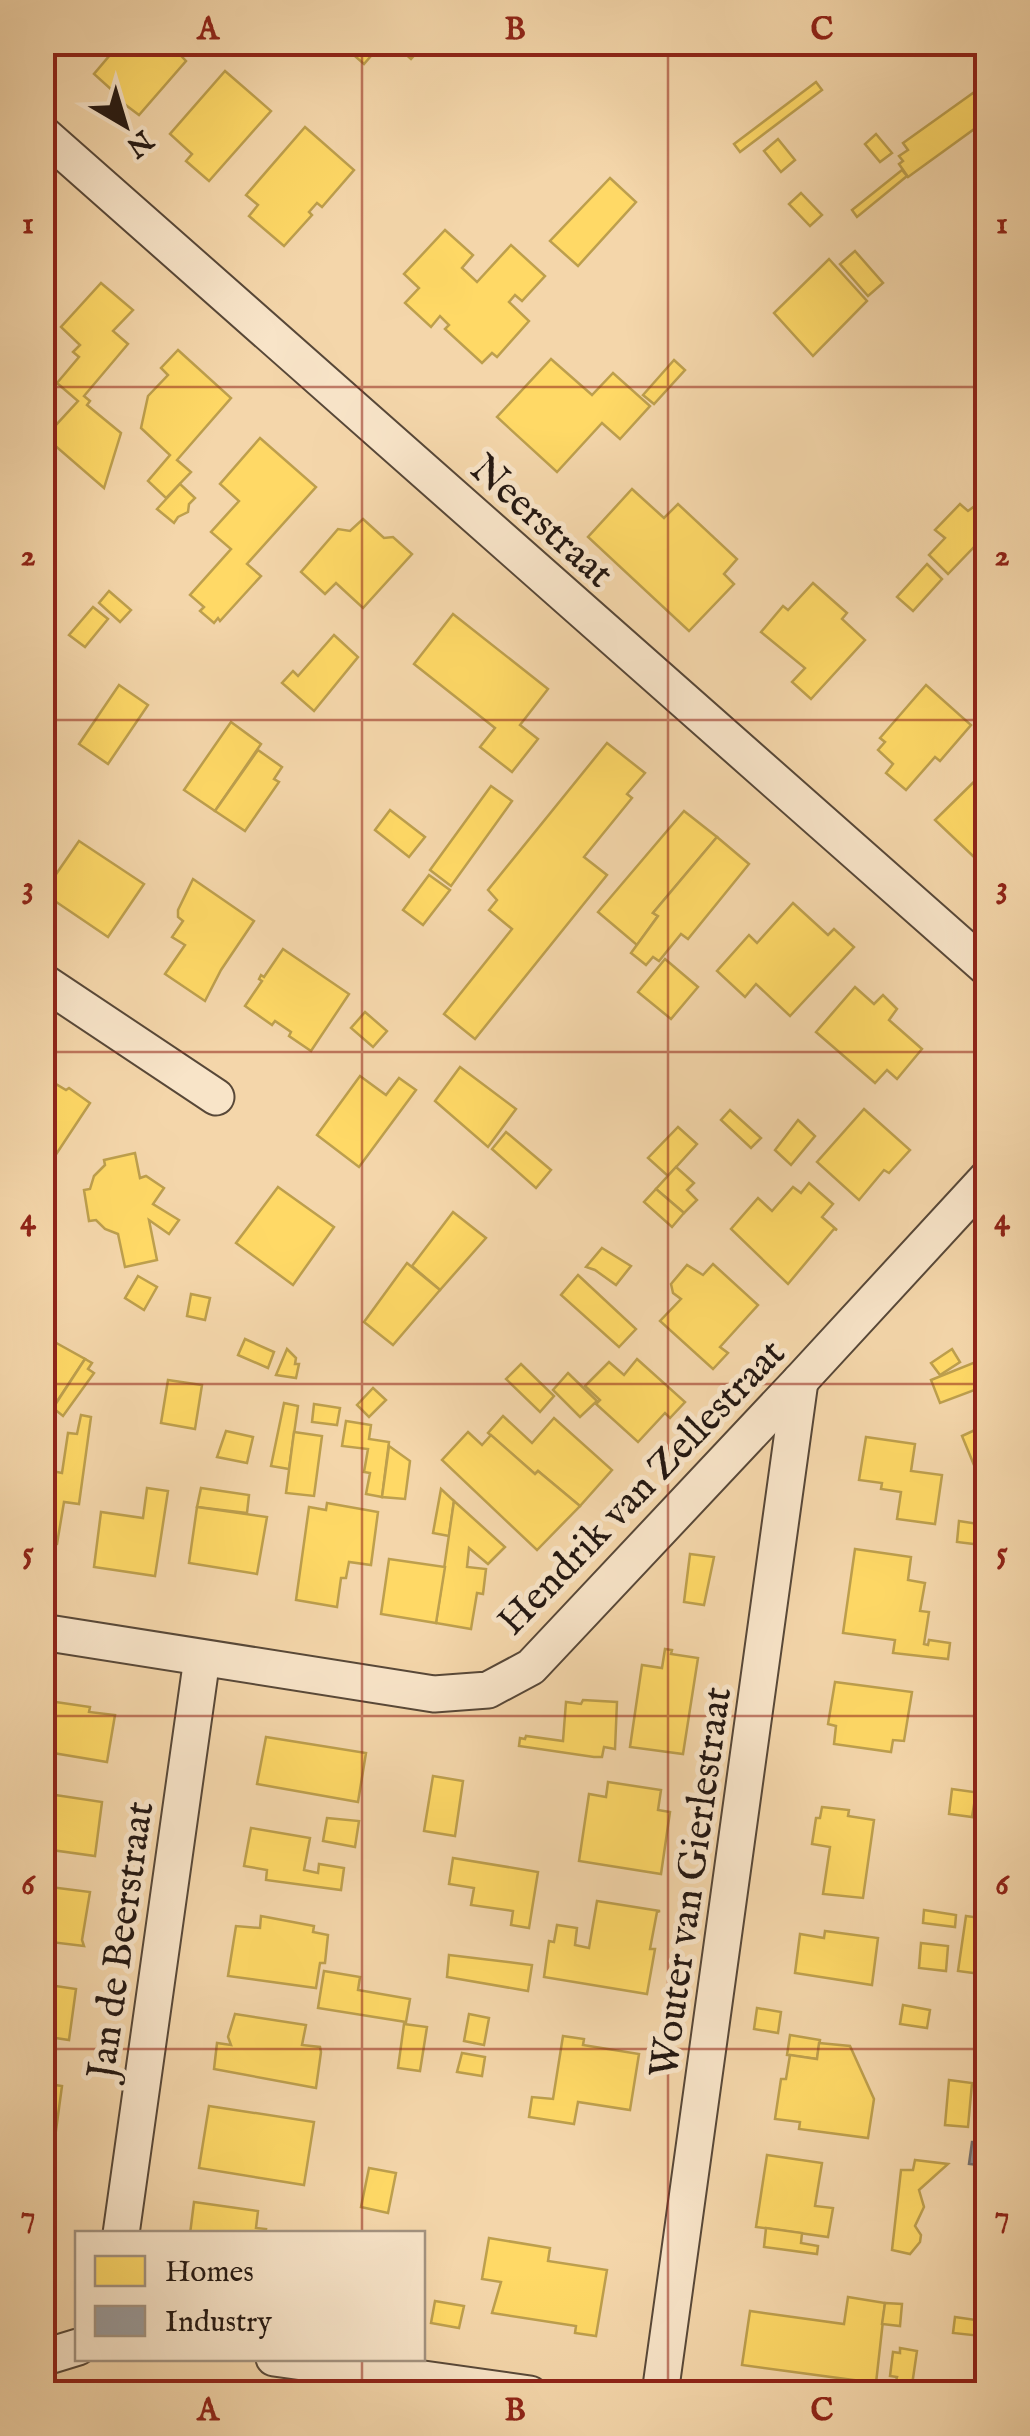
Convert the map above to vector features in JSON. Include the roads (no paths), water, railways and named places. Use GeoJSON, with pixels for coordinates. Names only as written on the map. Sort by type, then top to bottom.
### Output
{"type":"FeatureCollection","features":[{"type":"Feature","properties":{"kind":"street","name":"Neerstraat"},"geometry":{"type":"LineString","coordinates":[[42,133],[988,970]]}},
{"type":"Feature","properties":{"kind":"street"},"geometry":{"type":"LineString","coordinates":[[42,980],[216,1097]]}},
{"type":"Feature","properties":{"kind":"street","name":"Hendrik van Zellestraat"},"geometry":{"type":"LineString","coordinates":[[42,1632],[434,1694],[488,1690],[530,1666],[988,1177]]}},
{"type":"Feature","properties":{"kind":"street","name":"Wouter van Gierlestraat"},"geometry":{"type":"LineString","coordinates":[[660,2394],[800,1382]]}},
{"type":"Feature","properties":{"kind":"street","name":"Jan de Beerstraat"},"geometry":{"type":"LineString","coordinates":[[121,2231],[202,1658]]}},
{"type":"Feature","properties":{"kind":"street"},"geometry":{"type":"LineString","coordinates":[[42,2358],[75,2347]]}},
{"type":"Feature","properties":{"kind":"street"},"geometry":{"type":"LineString","coordinates":[[295,2361],[530,2394]]}}]}
